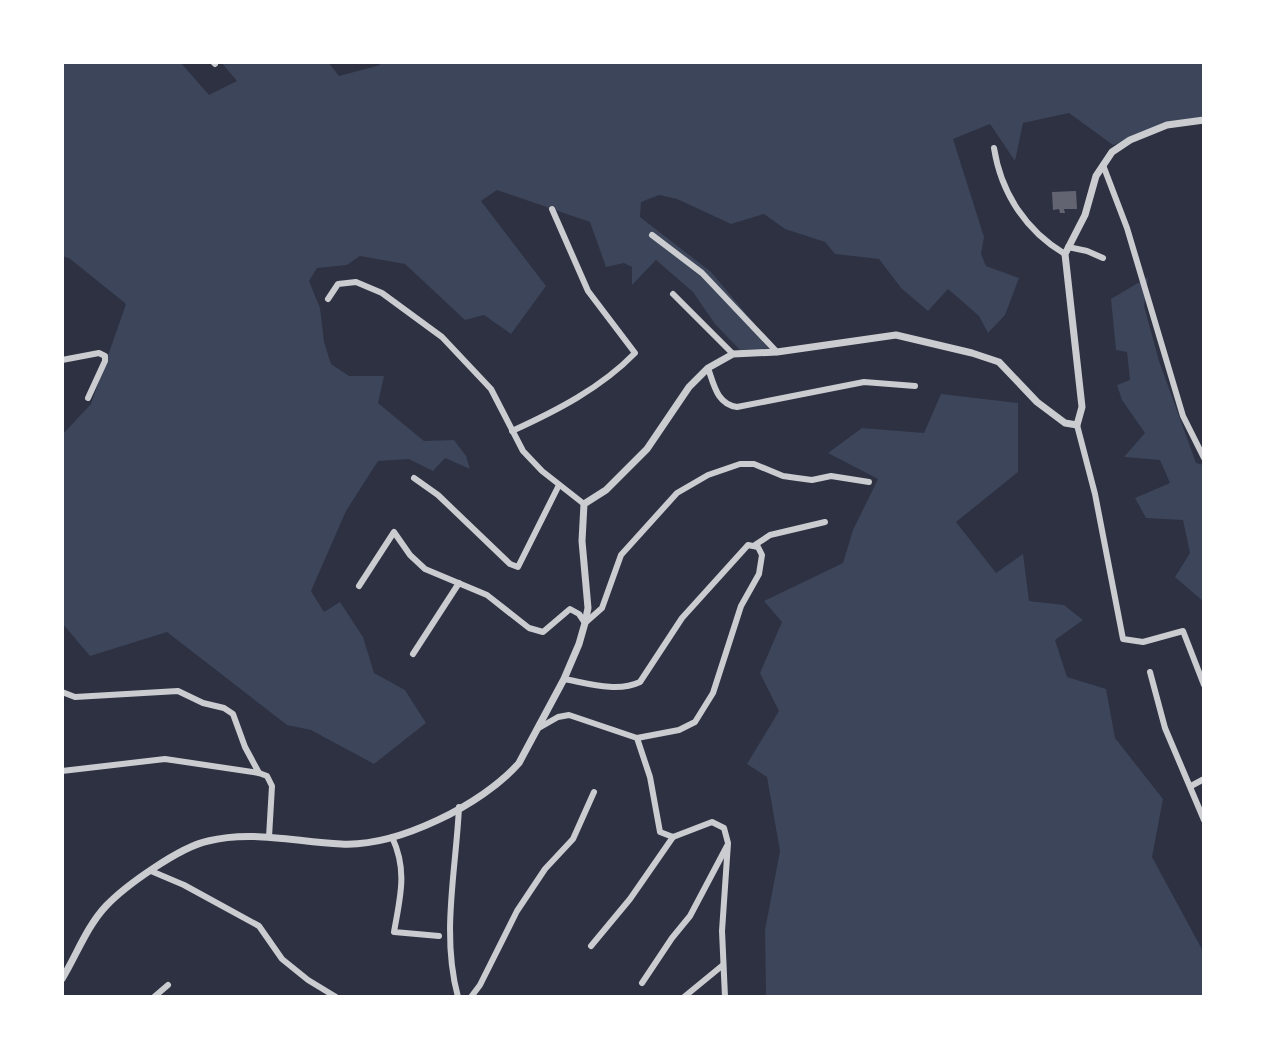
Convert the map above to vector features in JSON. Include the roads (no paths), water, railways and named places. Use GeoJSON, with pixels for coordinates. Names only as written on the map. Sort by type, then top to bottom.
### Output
{"type":"FeatureCollection","features":[{"type":"Feature","properties":{"kind":"street"},"geometry":{"type":"LineString","coordinates":[[1204,120],[1148,130],[1112,152],[1096,176],[1085,215],[1066,251],[1082,407],[1077,425],[1095,494],[1123,639],[1143,642],[1183,631],[1204,685]]}},
{"type":"Feature","properties":{"kind":"street"},"geometry":{"type":"LineString","coordinates":[[994,148],[1003,184],[1015,207],[1050,245],[1066,251],[1087,251],[1103,258]]}},
{"type":"Feature","properties":{"kind":"street"},"geometry":{"type":"LineString","coordinates":[[1103,165],[1131,243],[1183,416],[1204,458]]}},
{"type":"Feature","properties":{"kind":"street"},"geometry":{"type":"LineString","coordinates":[[512,431],[590,390],[635,353],[588,291],[552,209]]}},
{"type":"Feature","properties":{"kind":"street"},"geometry":{"type":"LineString","coordinates":[[652,235],[702,273],[777,352]]}},
{"type":"Feature","properties":{"kind":"street"},"geometry":{"type":"LineString","coordinates":[[328,299],[338,284],[356,282],[382,293],[442,337],[491,389],[523,451],[584,504]]}},
{"type":"Feature","properties":{"kind":"street"},"geometry":{"type":"LineString","coordinates":[[673,294],[733,354]]}},
{"type":"Feature","properties":{"kind":"street"},"geometry":{"type":"LineString","coordinates":[[584,504],[606,490],[647,449],[689,387],[708,368],[733,354],[777,352],[896,335],[999,362],[1037,402],[1065,423],[1077,425]]}},
{"type":"Feature","properties":{"kind":"street"},"geometry":{"type":"LineString","coordinates":[[62,360],[99,353],[105,356],[88,398]]}},
{"type":"Feature","properties":{"kind":"street"},"geometry":{"type":"LineString","coordinates":[[708,368],[721,400],[727,406],[737,407],[864,382],[915,386]]}},
{"type":"Feature","properties":{"kind":"street"},"geometry":{"type":"LineString","coordinates":[[585,623],[602,608],[621,555],[677,493],[708,475],[740,464],[754,464],[783,476],[812,480],[831,476],[869,482]]}},
{"type":"Feature","properties":{"kind":"street"},"geometry":{"type":"LineString","coordinates":[[414,478],[438,495],[510,564],[518,567],[559,485]]}},
{"type":"Feature","properties":{"kind":"street"},"geometry":{"type":"LineString","coordinates":[[62,979],[105,907],[151,871],[204,841],[269,837],[343,844],[376,842],[434,822],[506,777],[519,763],[564,679],[585,623],[588,608],[582,541],[584,504]]}},
{"type":"Feature","properties":{"kind":"street"},"geometry":{"type":"LineString","coordinates":[[564,679],[611,687],[640,682],[682,618],[746,547],[770,535],[825,522]]}},
{"type":"Feature","properties":{"kind":"street"},"geometry":{"type":"LineString","coordinates":[[359,586],[394,532],[419,564],[487,595],[534,631],[543,632],[570,609],[579,614],[585,623]]}},
{"type":"Feature","properties":{"kind":"street"},"geometry":{"type":"LineString","coordinates":[[537,729],[569,715],[637,738],[679,730],[695,722],[713,693],[741,606],[759,574],[762,555],[755,545]]}},
{"type":"Feature","properties":{"kind":"street"},"geometry":{"type":"LineString","coordinates":[[413,654],[459,583]]}},
{"type":"Feature","properties":{"kind":"street"},"geometry":{"type":"LineString","coordinates":[[1150,672],[1165,728],[1204,820]]}},
{"type":"Feature","properties":{"kind":"street"},"geometry":{"type":"LineString","coordinates":[[62,692],[75,697],[178,691],[203,703],[224,708],[233,714],[259,773]]}},
{"type":"Feature","properties":{"kind":"street"},"geometry":{"type":"LineString","coordinates":[[637,738],[650,777],[660,832],[673,837]]}},
{"type":"Feature","properties":{"kind":"street"},"geometry":{"type":"LineString","coordinates":[[62,771],[165,759],[259,773],[267,776],[272,786],[269,837]]}},
{"type":"Feature","properties":{"kind":"street"},"geometry":{"type":"LineString","coordinates":[[1191,786],[1204,779]]}},
{"type":"Feature","properties":{"kind":"street"},"geometry":{"type":"LineString","coordinates":[[471,997],[524,901],[545,869],[573,839],[594,792]]}},
{"type":"Feature","properties":{"kind":"street"},"geometry":{"type":"LineString","coordinates":[[458,997],[450,945],[451,892],[459,807]]}},
{"type":"Feature","properties":{"kind":"street"},"geometry":{"type":"LineString","coordinates":[[591,946],[630,899],[673,837],[712,822],[724,828],[728,843],[722,931],[725,997]]}},
{"type":"Feature","properties":{"kind":"street"},"geometry":{"type":"LineString","coordinates":[[392,837],[401,857],[402,883],[394,932],[439,936]]}},
{"type":"Feature","properties":{"kind":"street"},"geometry":{"type":"LineString","coordinates":[[642,983],[690,916],[728,843]]}},
{"type":"Feature","properties":{"kind":"street"},"geometry":{"type":"LineString","coordinates":[[151,871],[223,904],[259,926],[282,959],[336,997]]}},
{"type":"Feature","properties":{"kind":"street"},"geometry":{"type":"LineString","coordinates":[[684,997],[723,965]]}},
{"type":"Feature","properties":{"kind":"street"},"geometry":{"type":"LineString","coordinates":[[154,997],[168,985]]}}]}
